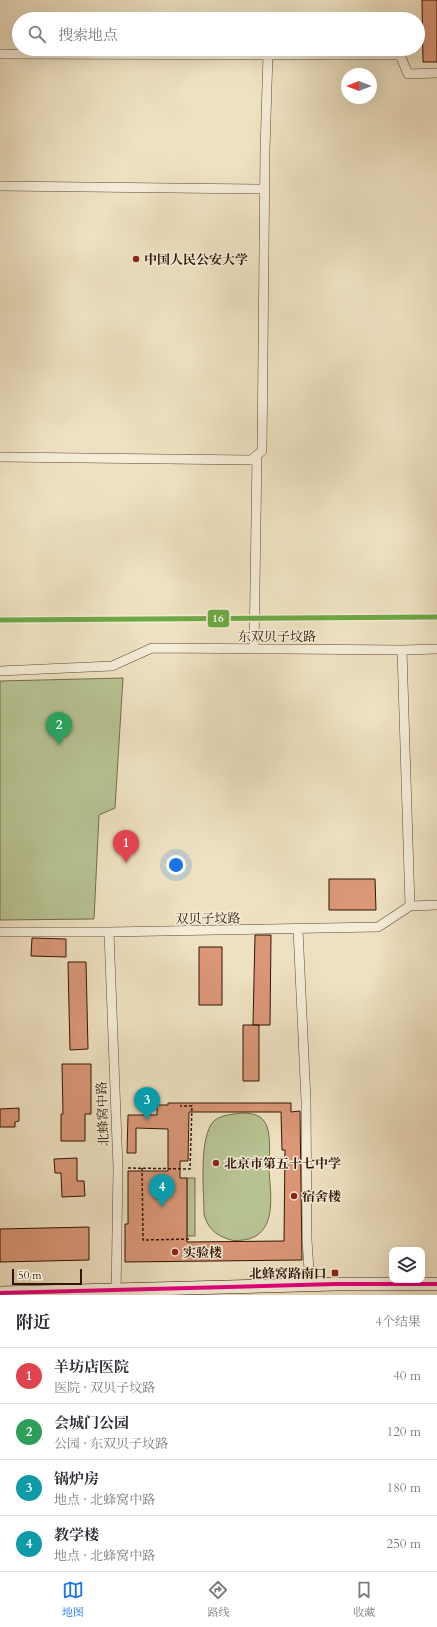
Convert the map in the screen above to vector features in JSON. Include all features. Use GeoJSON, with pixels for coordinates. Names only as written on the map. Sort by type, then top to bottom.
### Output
{"type":"FeatureCollection","features":[{"type":"Feature","properties":{"kind":"street"},"geometry":{"type":"LineString","coordinates":[[0,54],[12,54]]}},
{"type":"Feature","properties":{"kind":"street"},"geometry":{"type":"LineString","coordinates":[[0,457],[251,460],[262,451],[268,56]]}},
{"type":"Feature","properties":{"kind":"street"},"geometry":{"type":"LineString","coordinates":[[401,56],[408,74],[437,73]]}},
{"type":"Feature","properties":{"kind":"street"},"geometry":{"type":"LineString","coordinates":[[0,186],[265,189]]}},
{"type":"Feature","properties":{"kind":"street"},"geometry":{"type":"LineString","coordinates":[[254,649],[257,456]]}},
{"type":"Feature","properties":{"kind":"street","name":"东双贝子坟路"},"geometry":{"type":"LineString","coordinates":[[0,671],[112,666],[152,648],[437,649]]}},
{"type":"Feature","properties":{"kind":"street"},"geometry":{"type":"LineString","coordinates":[[402,650],[410,906],[437,905]]}},
{"type":"Feature","properties":{"kind":"street","name":"双贝子坟路"},"geometry":{"type":"LineString","coordinates":[[0,932],[109,932],[378,927],[410,906]]}},
{"type":"Feature","properties":{"kind":"street"},"geometry":{"type":"LineString","coordinates":[[298,929],[306,1102],[307,1240],[310,1285]]}},
{"type":"Feature","properties":{"kind":"street","name":"北蜂窝中路"},"geometry":{"type":"LineString","coordinates":[[109,932],[118,1168],[116,1293]]}},
{"type":"Feature","properties":{"kind":"street"},"geometry":{"type":"LineString","coordinates":[[0,1293],[116,1293],[310,1285],[437,1284]]}},
{"type":"Feature","properties":{"kind":"path"},"geometry":{"type":"LineString","coordinates":[[118,1168],[190,1169],[192,1106],[180,1106]]}},
{"type":"Feature","properties":{"kind":"path"},"geometry":{"type":"LineString","coordinates":[[142,1168],[143,1240],[191,1240]]}},
{"type":"Feature","properties":{"kind":"green space"},"geometry":{"type":"Polygon","coordinates":[[[123,678],[115,808],[99,815],[94,919],[0,920],[0,681],[123,678]]]}},
{"type":"Feature","properties":{"kind":"green space"},"geometry":{"type":"Polygon","coordinates":[[[245,1113],[260,1117],[267,1125],[270,1144],[270,1209],[264,1228],[258,1234],[249,1239],[231,1240],[215,1233],[209,1227],[205,1219],[203,1179],[204,1150],[210,1127],[215,1120],[226,1115],[245,1113]]]}},
{"type":"Feature","properties":{"kind":"green space"},"geometry":{"type":"Polygon","coordinates":[[[187,1178],[195,1178],[195,1236],[187,1236],[187,1178]]]}},
{"type":"Feature","properties":{"kind":"building"},"geometry":{"type":"Polygon","coordinates":[[[422,0],[437,0],[437,62],[423,62],[423,56],[425,56],[425,12],[422,12],[422,0]]]}},
{"type":"Feature","properties":{"kind":"building"},"geometry":{"type":"Polygon","coordinates":[[[329,879],[375,879],[376,910],[329,910],[329,879]]]}},
{"type":"Feature","properties":{"kind":"building"},"geometry":{"type":"Polygon","coordinates":[[[255,935],[271,935],[270,1025],[253,1025],[255,935]]]}},
{"type":"Feature","properties":{"kind":"building"},"geometry":{"type":"Polygon","coordinates":[[[32,938],[66,939],[66,957],[31,956],[32,938]]]}},
{"type":"Feature","properties":{"kind":"building"},"geometry":{"type":"Polygon","coordinates":[[[199,947],[222,947],[222,1005],[199,1005],[199,947]]]}},
{"type":"Feature","properties":{"kind":"building"},"geometry":{"type":"Polygon","coordinates":[[[68,962],[86,962],[88,1049],[70,1050],[68,962]]]}},
{"type":"Feature","properties":{"kind":"building"},"geometry":{"type":"Polygon","coordinates":[[[243,1025],[259,1025],[259,1081],[243,1081],[243,1025]]]}},
{"type":"Feature","properties":{"kind":"building"},"geometry":{"type":"Polygon","coordinates":[[[62,1064],[91,1064],[91,1114],[85,1114],[85,1141],[61,1141],[61,1114],[63,1114],[62,1064]]]}},
{"type":"Feature","properties":{"kind":"building"},"geometry":{"type":"Polygon","coordinates":[[[168,1103],[291,1103],[291,1112],[300,1111],[302,1260],[125,1262],[125,1224],[128,1224],[128,1171],[168,1171],[168,1129],[136,1128],[136,1153],[127,1153],[128,1115],[157,1115],[157,1105],[168,1105],[168,1103]],[[189,1112],[188,1161],[180,1161],[180,1178],[187,1178],[187,1242],[284,1241],[285,1150],[282,1150],[281,1112],[189,1112]]]}},
{"type":"Feature","properties":{"kind":"building"},"geometry":{"type":"Polygon","coordinates":[[[19,1108],[19,1121],[15,1122],[15,1127],[0,1127],[0,1109],[19,1108]]]}},
{"type":"Feature","properties":{"kind":"building"},"geometry":{"type":"Polygon","coordinates":[[[77,1158],[77,1181],[84,1181],[85,1196],[62,1197],[61,1173],[55,1173],[54,1159],[77,1158]]]}},
{"type":"Feature","properties":{"kind":"building"},"geometry":{"type":"Polygon","coordinates":[[[89,1227],[89,1260],[0,1262],[0,1229],[89,1227]]]}},
{"type":"Feature","properties":{"kind":"transit line","name":"16"},"geometry":{"type":"LineString","coordinates":[[0,620],[437,617]]}},
{"type":"Feature","properties":{"kind":"transit line"},"geometry":{"type":"LineString","coordinates":[[0,1293],[336,1284],[437,1284]]}},
{"type":"Feature","properties":{"kind":"place","name":"中国人民公安大学"},"geometry":{"type":"Point","coordinates":[136,259]}},
{"type":"Feature","properties":{"kind":"place","name":"会城门公园"},"geometry":{"type":"Point","coordinates":[59,745]}},
{"type":"Feature","properties":{"kind":"place","name":"羊坊店医院"},"geometry":{"type":"Point","coordinates":[126,863]}},
{"type":"Feature","properties":{"kind":"place","name":"锅炉房"},"geometry":{"type":"Point","coordinates":[147,1120]}},
{"type":"Feature","properties":{"kind":"place","name":"北京市第五十七中学"},"geometry":{"type":"Point","coordinates":[216,1163]}},
{"type":"Feature","properties":{"kind":"place","name":"宿舍楼"},"geometry":{"type":"Point","coordinates":[294,1196]}},
{"type":"Feature","properties":{"kind":"place","name":"教学楼"},"geometry":{"type":"Point","coordinates":[162,1207]}},
{"type":"Feature","properties":{"kind":"place","name":"实验楼"},"geometry":{"type":"Point","coordinates":[175,1252]}},
{"type":"Feature","properties":{"kind":"place","name":"北蜂窝路南口"},"geometry":{"type":"Point","coordinates":[335,1273]}}]}
